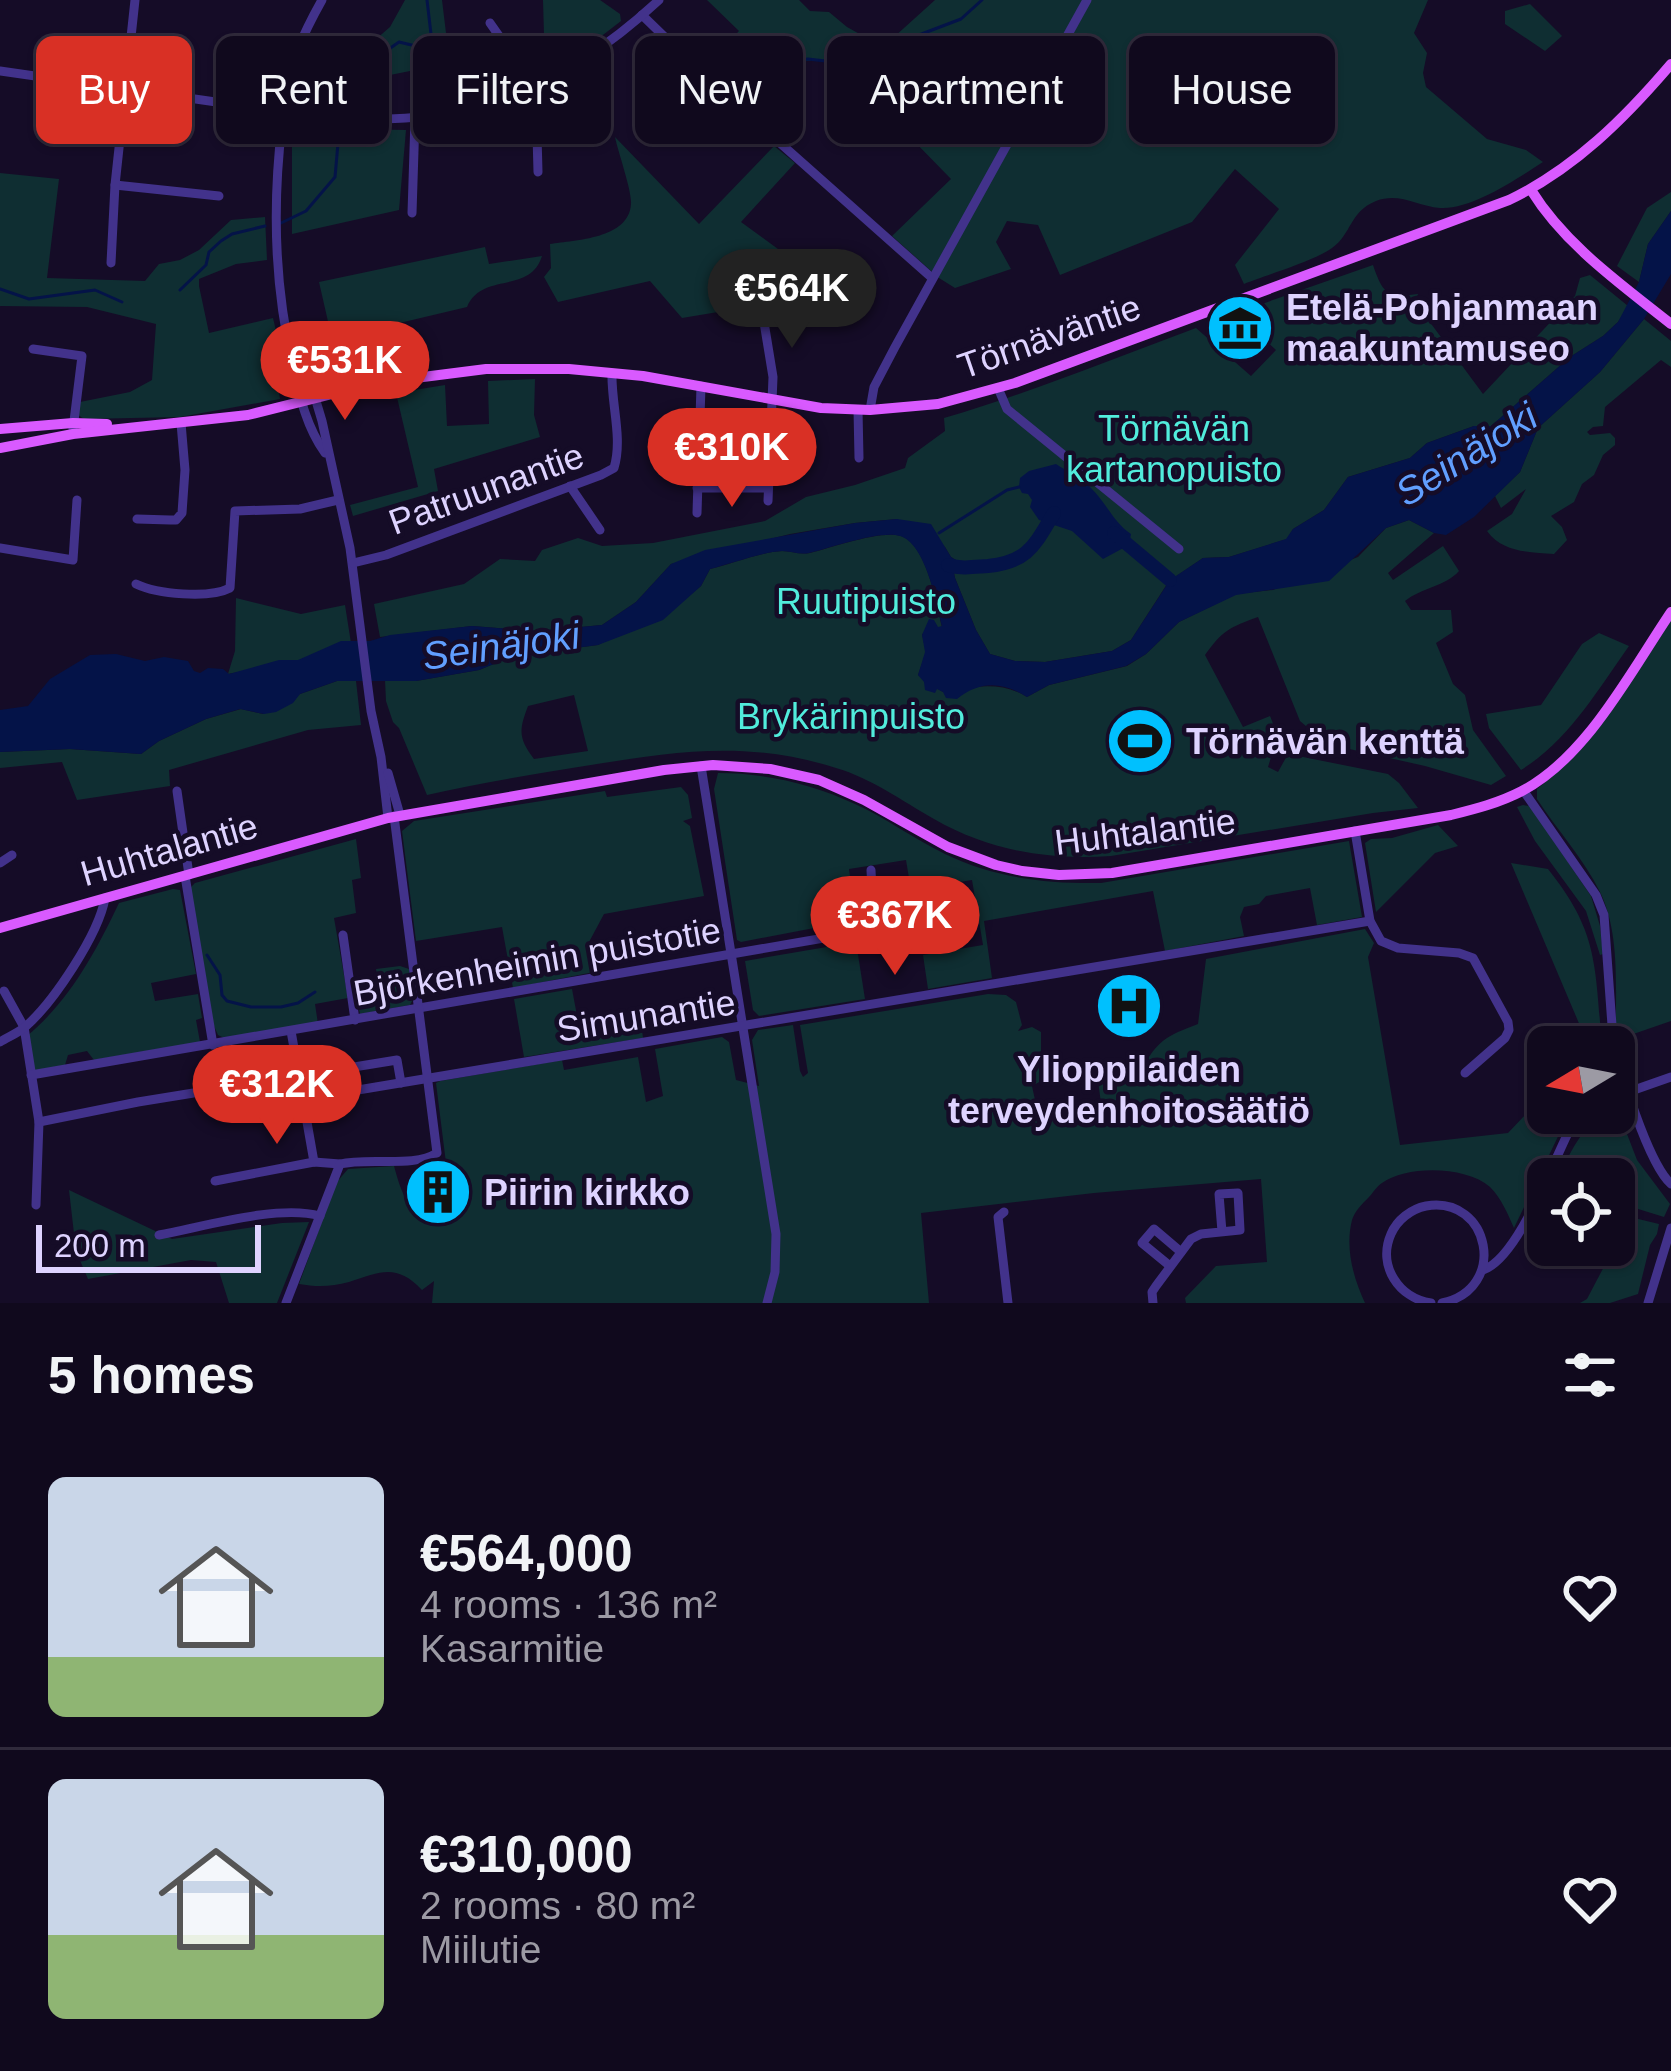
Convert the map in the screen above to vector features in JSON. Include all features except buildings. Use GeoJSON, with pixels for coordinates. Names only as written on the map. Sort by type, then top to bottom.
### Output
{"type":"FeatureCollection","features":[{"type":"Feature","properties":{"kind":"main road","name":"Törnäväntie"},"geometry":{"type":"LineString","coordinates":[[73,429],[248,415],[376,383],[519,368],[612,373],[772,401],[864,410],[938,404],[998,388],[1531,190],[1599,139],[1671,64]]}},
{"type":"Feature","properties":{"kind":"main road"},"geometry":{"type":"LineString","coordinates":[[1531,190],[1567,236],[1666,319]]}},
{"type":"Feature","properties":{"kind":"main road"},"geometry":{"type":"LineString","coordinates":[[0,429],[73,429]]}},
{"type":"Feature","properties":{"kind":"main road"},"geometry":{"type":"LineString","coordinates":[[0,448],[73,429]]}},
{"type":"Feature","properties":{"kind":"main road","name":"Huhtalantie"},"geometry":{"type":"LineString","coordinates":[[0,928],[394,816],[701,766],[770,769],[819,780],[947,847],[996,865],[1059,874],[1112,873],[1451,815],[1488,806],[1545,776],[1586,736],[1671,612]]}},
{"type":"Feature","properties":{"kind":"street"},"geometry":{"type":"LineString","coordinates":[[130,36],[134,0]]}},
{"type":"Feature","properties":{"kind":"street"},"geometry":{"type":"LineString","coordinates":[[303,36],[322,0]]}},
{"type":"Feature","properties":{"kind":"street"},"geometry":{"type":"LineString","coordinates":[[611,38],[658,0]]}},
{"type":"Feature","properties":{"kind":"street"},"geometry":{"type":"LineString","coordinates":[[860,458],[864,410],[874,387],[1087,0]]}},
{"type":"Feature","properties":{"kind":"street"},"geometry":{"type":"LineString","coordinates":[[643,15],[709,80],[932,278]]}},
{"type":"Feature","properties":{"kind":"street"},"geometry":{"type":"LineString","coordinates":[[490,23],[498,36]]}},
{"type":"Feature","properties":{"kind":"street"},"geometry":{"type":"LineString","coordinates":[[0,71],[36,76]]}},
{"type":"Feature","properties":{"kind":"street"},"geometry":{"type":"LineString","coordinates":[[111,263],[120,144]]}},
{"type":"Feature","properties":{"kind":"street"},"geometry":{"type":"LineString","coordinates":[[214,1181],[314,1162],[434,1156],[437,1145],[394,816],[368,691],[353,563],[328,458],[308,401],[305,364],[286,334],[278,286],[275,200],[280,144]]}},
{"type":"Feature","properties":{"kind":"street"},"geometry":{"type":"LineString","coordinates":[[412,213],[415,144]]}},
{"type":"Feature","properties":{"kind":"street"},"geometry":{"type":"LineString","coordinates":[[538,144],[538,172]]}},
{"type":"Feature","properties":{"kind":"street"},"geometry":{"type":"LineString","coordinates":[[116,185],[219,196]]}},
{"type":"Feature","properties":{"kind":"street"},"geometry":{"type":"LineString","coordinates":[[761,304],[773,377],[768,501]]}},
{"type":"Feature","properties":{"kind":"street"},"geometry":{"type":"LineString","coordinates":[[33,349],[82,356],[73,429]]}},
{"type":"Feature","properties":{"kind":"street","name":"Patruunantie"},"geometry":{"type":"LineString","coordinates":[[353,563],[607,473],[617,461],[612,373]]}},
{"type":"Feature","properties":{"kind":"street"},"geometry":{"type":"LineString","coordinates":[[697,513],[701,386]]}},
{"type":"Feature","properties":{"kind":"street"},"geometry":{"type":"LineString","coordinates":[[998,388],[1007,409],[1179,549]]}},
{"type":"Feature","properties":{"kind":"street"},"geometry":{"type":"LineString","coordinates":[[136,519],[170,520],[182,513],[182,423]]}},
{"type":"Feature","properties":{"kind":"street"},"geometry":{"type":"LineString","coordinates":[[570,486],[600,530]]}},
{"type":"Feature","properties":{"kind":"street"},"geometry":{"type":"LineString","coordinates":[[697,488],[766,488]]}},
{"type":"Feature","properties":{"kind":"street"},"geometry":{"type":"LineString","coordinates":[[0,548],[73,560],[77,500]]}},
{"type":"Feature","properties":{"kind":"street"},"geometry":{"type":"LineString","coordinates":[[136,584],[148,590],[221,593],[230,588],[235,511],[300,509],[338,500]]}},
{"type":"Feature","properties":{"kind":"street"},"geometry":{"type":"LineString","coordinates":[[701,766],[776,1234],[775,1272],[767,1303]]}},
{"type":"Feature","properties":{"kind":"street"},"geometry":{"type":"LineString","coordinates":[[1523,790],[1596,895],[1604,914],[1612,1026]]}},
{"type":"Feature","properties":{"kind":"street"},"geometry":{"type":"LineString","coordinates":[[177,791],[212,1045]]}},
{"type":"Feature","properties":{"kind":"street"},"geometry":{"type":"LineString","coordinates":[[1355,831],[1375,932],[1389,946],[1473,958],[1508,1022],[1505,1038],[1465,1073]]}},
{"type":"Feature","properties":{"kind":"street"},"geometry":{"type":"LineString","coordinates":[[0,863],[12,855]]}},
{"type":"Feature","properties":{"kind":"street"},"geometry":{"type":"LineString","coordinates":[[871,870],[874,930]]}},
{"type":"Feature","properties":{"kind":"street"},"geometry":{"type":"LineString","coordinates":[[0,1042],[24,1027],[52,996],[95,929],[105,898]]}},
{"type":"Feature","properties":{"kind":"street","name":"Simunantie"},"geometry":{"type":"LineString","coordinates":[[274,1104],[1370,921]]}},
{"type":"Feature","properties":{"kind":"street","name":"Björkenheimin puistotie"},"geometry":{"type":"LineString","coordinates":[[31,1075],[911,923]]}},
{"type":"Feature","properties":{"kind":"street"},"geometry":{"type":"LineString","coordinates":[[343,935],[355,1020]]}},
{"type":"Feature","properties":{"kind":"street"},"geometry":{"type":"LineString","coordinates":[[4,991],[24,1027],[39,1122],[36,1205]]}},
{"type":"Feature","properties":{"kind":"street"},"geometry":{"type":"LineString","coordinates":[[291,1031],[314,1162]]}},
{"type":"Feature","properties":{"kind":"street"},"geometry":{"type":"LineString","coordinates":[[39,1122],[398,1060],[401,1083]]}},
{"type":"Feature","properties":{"kind":"street"},"geometry":{"type":"LineString","coordinates":[[1635,1089],[1671,1077]]}},
{"type":"Feature","properties":{"kind":"street"},"geometry":{"type":"LineString","coordinates":[[1635,1108],[1658,1171],[1671,1184]]}},
{"type":"Feature","properties":{"kind":"street"},"geometry":{"type":"LineString","coordinates":[[1442,1303],[1466,1293],[1483,1270],[1497,1265],[1516,1239],[1568,1134]]}},
{"type":"Feature","properties":{"kind":"street"},"geometry":{"type":"LineString","coordinates":[[286,1303],[340,1164]]}},
{"type":"Feature","properties":{"kind":"street"},"geometry":{"type":"LineString","coordinates":[[1431,1303],[1412,1298],[1389,1270],[1387,1246],[1406,1215],[1441,1205],[1463,1214],[1473,1222],[1484,1244],[1483,1270]]}},
{"type":"Feature","properties":{"kind":"street"},"geometry":{"type":"LineString","coordinates":[[159,1235],[280,1212],[320,1216]]}},
{"type":"Feature","properties":{"kind":"street"},"geometry":{"type":"LineString","coordinates":[[1004,1212],[998,1217],[1008,1303]]}},
{"type":"Feature","properties":{"kind":"street"},"geometry":{"type":"LineString","coordinates":[[1648,1303],[1671,1228]]}},
{"type":"Feature","properties":{"kind":"street"},"geometry":{"type":"LineString","coordinates":[[1170,1266],[1142,1244],[1154,1229],[1181,1252]]}},
{"type":"Feature","properties":{"kind":"street"},"geometry":{"type":"LineString","coordinates":[[1154,1303],[1152,1292],[1191,1239],[1222,1232]]}},
{"type":"Feature","properties":{"kind":"green space"},"geometry":{"type":"Polygon","coordinates":[[[405,0],[442,0],[446,36],[413,36],[413,70],[389,75],[389,36],[380,36],[405,0]]]}},
{"type":"Feature","properties":{"kind":"green space"},"geometry":{"type":"Polygon","coordinates":[[[543,0],[600,0],[620,14],[621,21],[602,36],[544,36],[543,0]]]}},
{"type":"Feature","properties":{"kind":"green space"},"geometry":{"type":"Polygon","coordinates":[[[707,0],[799,0],[810,11],[829,12],[863,36],[827,36],[827,60],[803,61],[803,36],[734,36],[739,31],[707,0]]]}},
{"type":"Feature","properties":{"kind":"green space"},"geometry":{"type":"Polygon","coordinates":[[[935,0],[1428,0],[1414,33],[1427,53],[1426,87],[1487,139],[1526,150],[1543,162],[1466,204],[1440,208],[1392,198],[1376,201],[1361,211],[1332,248],[1244,284],[1235,265],[1279,209],[1235,169],[1192,222],[1060,275],[1038,225],[1007,221],[996,242],[1011,269],[955,288],[892,236],[951,179],[917,144],[1105,144],[1105,36],[895,36],[935,0]]]}},
{"type":"Feature","properties":{"kind":"green space"},"geometry":{"type":"Polygon","coordinates":[[[1530,4],[1562,36],[1545,51],[1505,24],[1505,11],[1530,4]]]}},
{"type":"Feature","properties":{"kind":"green space"},"geometry":{"type":"Polygon","coordinates":[[[389,130],[406,130],[399,210],[292,234],[292,144],[389,144],[389,130]]]}},
{"type":"Feature","properties":{"kind":"green space"},"geometry":{"type":"Polygon","coordinates":[[[615,137],[699,224],[774,146],[795,163],[741,222],[793,260],[775,281],[744,286],[742,308],[682,318],[650,281],[558,302],[544,277],[551,268],[550,244],[599,236],[628,216],[631,198],[615,137]]]}},
{"type":"Feature","properties":{"kind":"green space"},"geometry":{"type":"Polygon","coordinates":[[[0,173],[59,179],[47,278],[145,281],[159,264],[199,250],[231,220],[265,217],[267,260],[236,264],[199,279],[199,286],[209,333],[273,318],[287,377],[278,387],[280,399],[180,417],[84,419],[78,415],[80,402],[130,392],[152,380],[156,324],[87,307],[0,306],[0,173]]]}},
{"type":"Feature","properties":{"kind":"green space"},"geometry":{"type":"Polygon","coordinates":[[[1671,192],[1671,211],[1648,244],[1639,282],[1617,266],[1647,208],[1671,192]]]}},
{"type":"Feature","properties":{"kind":"green space"},"geometry":{"type":"Polygon","coordinates":[[[485,247],[489,264],[542,256],[527,275],[483,289],[467,307],[332,339],[319,282],[485,247]]]}},
{"type":"Feature","properties":{"kind":"green space","name":"Törnävän kartanopuisto"},"geometry":{"type":"Polygon","coordinates":[[[1373,265],[1388,292],[1418,294],[1415,302],[1483,394],[1575,296],[1580,278],[1590,275],[1628,306],[1603,336],[1570,357],[1490,427],[1474,426],[1427,443],[1410,458],[1348,477],[1324,510],[1293,529],[1287,539],[1229,557],[1203,558],[1169,581],[1131,640],[1112,651],[1045,662],[990,654],[955,578],[959,562],[945,547],[897,519],[790,534],[671,564],[636,602],[602,625],[538,631],[472,626],[380,637],[374,604],[464,584],[500,559],[535,561],[542,550],[578,538],[602,546],[653,543],[765,521],[806,497],[905,468],[908,458],[945,431],[944,418],[1196,328],[1251,376],[1276,350],[1236,313],[1373,265]]]}},
{"type":"Feature","properties":{"kind":"green space"},"geometry":{"type":"Polygon","coordinates":[[[1644,319],[1671,341],[1671,367],[1661,360],[1605,407],[1603,426],[1587,432],[1610,433],[1615,445],[1582,484],[1574,502],[1551,516],[1567,540],[1554,554],[1501,544],[1487,531],[1512,514],[1526,489],[1501,508],[1495,496],[1520,472],[1538,428],[1600,372],[1644,319]]]}},
{"type":"Feature","properties":{"kind":"green space"},"geometry":{"type":"Polygon","coordinates":[[[535,379],[534,415],[540,437],[434,469],[438,491],[353,516],[350,505],[418,487],[396,393],[445,385],[447,426],[489,424],[488,381],[535,379]]]}},
{"type":"Feature","properties":{"kind":"green space"},"geometry":{"type":"Polygon","coordinates":[[[1409,520],[1434,533],[1388,573],[1393,580],[1443,546],[1459,571],[1405,601],[1411,610],[1451,610],[1453,632],[1436,643],[1453,684],[1465,695],[1473,730],[1506,776],[1491,785],[1345,748],[1319,737],[1300,721],[1258,617],[1227,631],[1205,655],[1243,727],[1270,716],[1275,735],[1268,767],[1278,772],[1288,754],[1388,774],[1418,808],[1087,857],[1042,854],[976,839],[849,772],[768,753],[704,751],[640,757],[427,795],[386,701],[385,680],[416,681],[479,670],[513,656],[598,645],[685,599],[701,586],[710,569],[774,552],[810,553],[892,535],[910,541],[917,550],[942,627],[922,634],[926,652],[918,675],[943,692],[996,687],[1027,697],[1049,685],[1127,666],[1179,622],[1236,594],[1273,590],[1358,557],[1386,528],[1409,520]],[[574,695],[528,706],[522,734],[534,759],[588,751],[574,695]]]}},
{"type":"Feature","properties":{"kind":"green space"},"geometry":{"type":"Polygon","coordinates":[[[236,598],[301,614],[345,605],[354,662],[306,669],[294,661],[228,674],[235,651],[236,598]]]}},
{"type":"Feature","properties":{"kind":"green space"},"geometry":{"type":"Polygon","coordinates":[[[1671,621],[1671,1021],[1635,1033],[1635,1026],[1616,1026],[1616,964],[1600,892],[1537,799],[1537,789],[1577,752],[1671,621]]]}},
{"type":"Feature","properties":{"kind":"green space"},"geometry":{"type":"Polygon","coordinates":[[[1599,633],[1629,646],[1568,729],[1521,770],[1489,728],[1486,714],[1541,705],[1582,644],[1599,633]]]}},
{"type":"Feature","properties":{"kind":"green space"},"geometry":{"type":"Polygon","coordinates":[[[337,681],[356,681],[361,725],[308,730],[169,770],[170,786],[77,800],[62,762],[0,768],[0,752],[70,749],[141,754],[206,719],[241,709],[263,714],[337,681]]]}},
{"type":"Feature","properties":{"kind":"green space"},"geometry":{"type":"Polygon","coordinates":[[[718,773],[771,778],[822,791],[964,862],[1041,881],[1101,883],[1349,841],[1362,917],[1317,925],[1310,888],[1266,896],[1259,904],[1244,907],[1240,917],[1244,936],[1165,951],[1153,891],[984,921],[992,978],[928,989],[923,955],[983,945],[972,880],[911,890],[906,860],[849,869],[856,920],[741,942],[714,789],[718,773]]]}},
{"type":"Feature","properties":{"kind":"green space"},"geometry":{"type":"Polygon","coordinates":[[[681,787],[688,795],[692,818],[683,821],[690,826],[704,896],[604,914],[589,942],[594,972],[513,988],[502,927],[416,941],[402,831],[414,821],[605,791],[607,797],[681,787]]]}},
{"type":"Feature","properties":{"kind":"green space"},"geometry":{"type":"Polygon","coordinates":[[[1523,805],[1534,812],[1591,896],[1603,954],[1586,911],[1535,841],[1517,807],[1523,805]]]}},
{"type":"Feature","properties":{"kind":"green space"},"geometry":{"type":"Polygon","coordinates":[[[1438,825],[1458,846],[1435,853],[1376,912],[1365,843],[1438,825]]]}},
{"type":"Feature","properties":{"kind":"green space"},"geometry":{"type":"Polygon","coordinates":[[[356,839],[361,878],[352,880],[356,913],[334,918],[348,998],[315,1004],[318,1024],[224,1038],[218,1035],[190,888],[356,839]]]}},
{"type":"Feature","properties":{"kind":"green space"},"geometry":{"type":"Polygon","coordinates":[[[1511,863],[1548,869],[1584,928],[1594,966],[1600,1026],[1580,1026],[1511,863]]]}},
{"type":"Feature","properties":{"kind":"green space"},"geometry":{"type":"Polygon","coordinates":[[[180,890],[196,974],[151,983],[155,1001],[198,994],[200,1042],[94,1060],[87,1051],[68,1055],[65,1065],[32,1071],[27,1036],[80,975],[119,903],[180,890]]]}},
{"type":"Feature","properties":{"kind":"green space"},"geometry":{"type":"Polygon","coordinates":[[[1365,929],[1374,943],[1368,957],[1400,1145],[1508,1133],[1527,1113],[1527,1134],[1559,1134],[1548,1158],[1527,1158],[1527,1201],[1514,1228],[1494,1191],[1479,1180],[1436,1170],[1393,1177],[1380,1185],[1352,1220],[1351,1262],[1365,1303],[1186,1303],[1185,1298],[1216,1266],[1267,1262],[1261,1179],[921,1213],[929,1303],[432,1303],[434,1281],[422,1290],[396,1273],[330,1286],[299,1284],[336,1183],[348,1169],[394,1166],[411,1205],[427,1213],[452,1211],[436,1083],[440,1081],[562,1060],[564,1070],[638,1057],[646,1102],[663,1096],[655,1049],[722,1037],[729,1042],[736,1080],[759,1086],[752,1040],[758,1030],[793,1025],[803,1077],[808,1073],[800,1025],[988,994],[1006,995],[1016,1002],[1022,1025],[1018,1031],[1032,1027],[1041,1032],[1041,1081],[1032,1086],[1038,1114],[1101,1103],[1098,1081],[1141,1070],[1164,1040],[1198,1024],[1206,959],[1365,929]]]}},
{"type":"Feature","properties":{"kind":"green space"},"geometry":{"type":"Polygon","coordinates":[[[856,942],[865,999],[759,1016],[753,1010],[745,961],[856,942]]]}},
{"type":"Feature","properties":{"kind":"green space"},"geometry":{"type":"Polygon","coordinates":[[[376,969],[409,969],[410,1005],[360,1014],[355,993],[380,994],[376,969]]]}},
{"type":"Feature","properties":{"kind":"green space"},"geometry":{"type":"Polygon","coordinates":[[[572,989],[578,1021],[626,1014],[641,1022],[643,1038],[524,1057],[514,999],[572,989]]]}},
{"type":"Feature","properties":{"kind":"green space"},"geometry":{"type":"Polygon","coordinates":[[[1582,1134],[1627,1134],[1637,1160],[1670,1204],[1664,1217],[1635,1208],[1635,1158],[1568,1158],[1582,1134]]]}},
{"type":"Feature","properties":{"kind":"green space"},"geometry":{"type":"Polygon","coordinates":[[[69,1190],[172,1239],[309,1222],[277,1303],[229,1303],[216,1262],[191,1260],[88,1279],[76,1251],[69,1190]]]}},
{"type":"Feature","properties":{"kind":"green space"},"geometry":{"type":"Polygon","coordinates":[[[1635,1218],[1659,1224],[1638,1294],[1610,1303],[1580,1303],[1587,1299],[1604,1266],[1635,1266],[1635,1218]]]}},
{"type":"Feature","properties":{"kind":"water","name":"Seinäjoki"},"geometry":{"type":"Polygon","coordinates":[[[1671,211],[1671,274],[1644,319],[1600,372],[1538,428],[1520,472],[1474,517],[1446,535],[1409,520],[1386,528],[1329,581],[1236,595],[1179,622],[1126,666],[1049,685],[1027,697],[991,685],[957,699],[946,698],[937,689],[935,693],[925,690],[918,675],[925,652],[922,635],[929,619],[942,626],[933,589],[909,541],[880,535],[809,553],[765,554],[710,569],[701,586],[663,620],[598,645],[513,656],[479,670],[416,681],[337,681],[300,694],[276,712],[240,709],[206,719],[141,754],[70,749],[0,752],[0,710],[28,706],[50,679],[90,655],[116,654],[145,661],[164,657],[188,661],[200,673],[208,668],[229,674],[279,660],[298,660],[341,641],[472,626],[538,631],[602,625],[636,602],[671,564],[705,550],[897,519],[931,524],[959,562],[955,578],[990,654],[1045,662],[1112,651],[1131,640],[1170,580],[1203,558],[1229,557],[1286,539],[1293,529],[1324,510],[1348,477],[1410,458],[1427,443],[1474,426],[1491,426],[1618,322],[1639,282],[1648,244],[1671,211]]]}},
{"type":"Feature","properties":{"kind":"water"},"geometry":{"type":"Polygon","coordinates":[[[1056,464],[1096,493],[1131,534],[1129,545],[1103,559],[1072,531],[1039,520],[1030,507],[1032,500],[1019,487],[1020,478],[1056,464]]]}},
{"type":"Feature","properties":{"kind":"waterway"},"geometry":{"type":"LineString","coordinates":[[389,49],[399,42],[424,48],[431,34],[427,0]]}},
{"type":"Feature","properties":{"kind":"waterway"},"geometry":{"type":"LineString","coordinates":[[803,60],[834,62],[861,57],[961,19],[982,0]]}},
{"type":"Feature","properties":{"kind":"waterway"},"geometry":{"type":"LineString","coordinates":[[281,223],[306,211],[335,177],[338,144]]}},
{"type":"Feature","properties":{"kind":"waterway"},"geometry":{"type":"LineString","coordinates":[[180,290],[206,265],[209,252],[221,241],[265,226]]}},
{"type":"Feature","properties":{"kind":"waterway"},"geometry":{"type":"LineString","coordinates":[[0,289],[29,299],[95,290],[122,302]]}},
{"type":"Feature","properties":{"kind":"waterway"},"geometry":{"type":"LineString","coordinates":[[939,533],[1019,487]]}},
{"type":"Feature","properties":{"kind":"waterway"},"geometry":{"type":"LineString","coordinates":[[948,565],[1002,564],[1022,556],[1054,513]]}},
{"type":"Feature","properties":{"kind":"waterway"},"geometry":{"type":"LineString","coordinates":[[1114,533],[1170,580]]}},
{"type":"Feature","properties":{"kind":"waterway"},"geometry":{"type":"LineString","coordinates":[[207,955],[220,975],[227,1001],[281,1007],[315,992]]}},
{"type":"Feature","properties":{"kind":"place","name":"Etelä-Pohjanmaan maakuntamuseo"},"geometry":{"type":"Point","coordinates":[1240,328]}},
{"type":"Feature","properties":{"kind":"place","name":"Törnävän kenttä"},"geometry":{"type":"Point","coordinates":[1140,741]}},
{"type":"Feature","properties":{"kind":"place","name":"Ylioppilaiden terveydenhoitosäätiö"},"geometry":{"type":"Point","coordinates":[1129,1006]}},
{"type":"Feature","properties":{"kind":"place","name":"Piirin kirkko"},"geometry":{"type":"Point","coordinates":[438,1192]}},
{"type":"Feature","properties":{"kind":"park label","name":"Ruutipuisto"},"geometry":{"type":"Point","coordinates":[866,601]}},
{"type":"Feature","properties":{"kind":"park label","name":"Brykärinpuisto"},"geometry":{"type":"Point","coordinates":[851,716]}}]}
